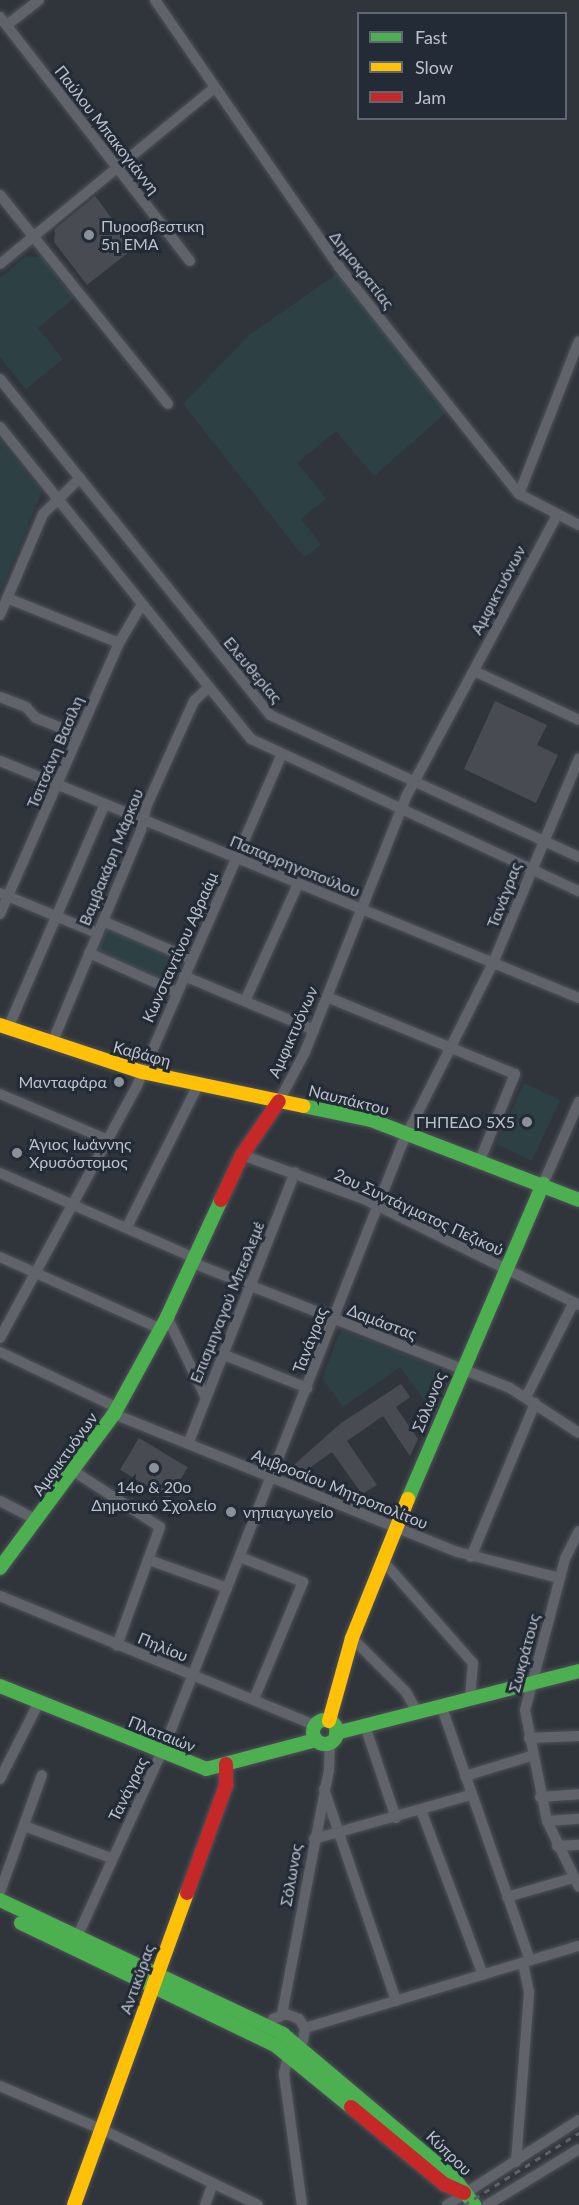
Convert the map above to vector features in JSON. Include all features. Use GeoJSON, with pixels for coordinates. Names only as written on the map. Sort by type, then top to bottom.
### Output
{"type":"FeatureCollection","features":[{"type":"Feature","properties":{"kind":"street"},"geometry":{"type":"LineString","coordinates":[[4,21],[39,0]]}},
{"type":"Feature","properties":{"kind":"street","name":"Δημοκρατίας"},"geometry":{"type":"LineString","coordinates":[[155,0],[339,267],[519,494],[579,525]]}},
{"type":"Feature","properties":{"kind":"street","name":"Παύλου Μπακογιάννη"},"geometry":{"type":"LineString","coordinates":[[4,21],[190,261]]}},
{"type":"Feature","properties":{"kind":"street"},"geometry":{"type":"LineString","coordinates":[[0,264],[214,88]]}},
{"type":"Feature","properties":{"kind":"street"},"geometry":{"type":"LineString","coordinates":[[0,195],[168,404]]}},
{"type":"Feature","properties":{"kind":"street"},"geometry":{"type":"LineString","coordinates":[[519,494],[579,341]]}},
{"type":"Feature","properties":{"kind":"street","name":"Ελευθερίας"},"geometry":{"type":"LineString","coordinates":[[0,379],[270,715],[579,857]]}},
{"type":"Feature","properties":{"kind":"street"},"geometry":{"type":"LineString","coordinates":[[0,427],[251,739],[281,756],[579,891]]}},
{"type":"Feature","properties":{"kind":"street"},"geometry":{"type":"LineString","coordinates":[[0,615],[43,514],[57,497],[80,478]]}},
{"type":"Feature","properties":{"kind":"street","name":"Αμφικτυόνων"},"geometry":{"type":"LineString","coordinates":[[0,1568],[75,1472],[116,1411],[164,1323],[242,1155],[279,1101],[314,1030],[400,811],[414,782],[557,515]]}},
{"type":"Feature","properties":{"kind":"street"},"geometry":{"type":"LineString","coordinates":[[8,598],[119,643]]}},
{"type":"Feature","properties":{"kind":"street","name":"Τσιτσάνη Βασίλη"},"geometry":{"type":"LineString","coordinates":[[0,914],[4,895],[58,785],[119,643],[142,604]]}},
{"type":"Feature","properties":{"kind":"street"},"geometry":{"type":"LineString","coordinates":[[474,670],[579,720]]}},
{"type":"Feature","properties":{"kind":"street","name":"Βαμβακάρη Μάρκου"},"geometry":{"type":"LineString","coordinates":[[52,1043],[194,702],[208,688]]}},
{"type":"Feature","properties":{"kind":"street"},"geometry":{"type":"LineString","coordinates":[[0,697],[79,735]]}},
{"type":"Feature","properties":{"kind":"street","name":"Κωνσταντίνου Αβραάμ"},"geometry":{"type":"LineString","coordinates":[[0,1338],[108,1140],[142,1072],[281,756]]}},
{"type":"Feature","properties":{"kind":"street","name":"Τανάγρας"},"geometry":{"type":"LineString","coordinates":[[77,1937],[111,1858],[162,1752],[226,1588],[273,1478],[333,1319],[408,1133],[493,963],[542,841],[579,758]]}},
{"type":"Feature","properties":{"kind":"street","name":"Παπαρρηγοπούλου"},"geometry":{"type":"LineString","coordinates":[[0,761],[579,998]]}},
{"type":"Feature","properties":{"kind":"street"},"geometry":{"type":"LineString","coordinates":[[4,1026],[105,804]]}},
{"type":"Feature","properties":{"kind":"street"},"geometry":{"type":"LineString","coordinates":[[245,1002],[298,884]]}},
{"type":"Feature","properties":{"kind":"street"},"geometry":{"type":"LineString","coordinates":[[4,895],[98,933]]}},
{"type":"Feature","properties":{"kind":"street"},"geometry":{"type":"LineString","coordinates":[[103,921],[191,959]]}},
{"type":"Feature","properties":{"kind":"street"},"geometry":{"type":"LineString","coordinates":[[89,953],[176,992]]}},
{"type":"Feature","properties":{"kind":"street"},"geometry":{"type":"LineString","coordinates":[[184,976],[314,1030]]}},
{"type":"Feature","properties":{"kind":"street"},"geometry":{"type":"LineString","coordinates":[[327,997],[517,1076],[480,1160]]}},
{"type":"Feature","properties":{"kind":"street","name":"Καβάφη"},"geometry":{"type":"LineString","coordinates":[[4,1026],[142,1072],[279,1101]]}},
{"type":"Feature","properties":{"kind":"street"},"geometry":{"type":"LineString","coordinates":[[127,1227],[198,1085]]}},
{"type":"Feature","properties":{"kind":"street"},"geometry":{"type":"LineString","coordinates":[[0,1094],[108,1140]]}},
{"type":"Feature","properties":{"kind":"street","name":"Ναυπάκτου"},"geometry":{"type":"LineString","coordinates":[[279,1101],[353,1115],[408,1133],[579,1200]]}},
{"type":"Feature","properties":{"kind":"street","name":"Σόλωνος"},"geometry":{"type":"LineString","coordinates":[[282,2014],[324,1789],[328,1734],[352,1638],[460,1369],[543,1184],[574,1126],[579,1102]]}},
{"type":"Feature","properties":{"kind":"street","name":"2ου Συντάγματος Πεζικού"},"geometry":{"type":"LineString","coordinates":[[242,1155],[295,1172],[377,1207],[576,1304]]}},
{"type":"Feature","properties":{"kind":"street","name":"Επισμηναγού Μπεσλεμέ"},"geometry":{"type":"LineString","coordinates":[[188,1444],[295,1172]]}},
{"type":"Feature","properties":{"kind":"street","name":"Δαμάστας"},"geometry":{"type":"LineString","coordinates":[[0,1173],[127,1227],[250,1286],[526,1396],[579,1433]]}},
{"type":"Feature","properties":{"kind":"street"},"geometry":{"type":"LineString","coordinates":[[0,1257],[164,1323],[205,1396]]}},
{"type":"Feature","properties":{"kind":"street"},"geometry":{"type":"LineString","coordinates":[[526,1396],[576,1304]]}},
{"type":"Feature","properties":{"kind":"street","name":"Αμβροσίου Μητροπολίτου"},"geometry":{"type":"LineString","coordinates":[[0,1352],[116,1411],[188,1444],[471,1557],[559,1578]]}},
{"type":"Feature","properties":{"kind":"street"},"geometry":{"type":"LineString","coordinates":[[222,1354],[308,1388]]}},
{"type":"Feature","properties":{"kind":"street"},"geometry":{"type":"LineString","coordinates":[[471,1557],[535,1403]]}},
{"type":"Feature","properties":{"kind":"street"},"geometry":{"type":"LineString","coordinates":[[75,1472],[160,1527],[117,1645]]}},
{"type":"Feature","properties":{"kind":"street"},"geometry":{"type":"LineString","coordinates":[[0,1501],[37,1520]]}},
{"type":"Feature","properties":{"kind":"street","name":"Σωκράτους"},"geometry":{"type":"LineString","coordinates":[[576,1882],[557,1846],[540,1797],[531,1756],[526,1706],[535,1682],[559,1578],[579,1531]]}},
{"type":"Feature","properties":{"kind":"street"},"geometry":{"type":"LineString","coordinates":[[240,1557],[303,1582],[255,1699]]}},
{"type":"Feature","properties":{"kind":"street"},"geometry":{"type":"LineString","coordinates":[[148,1560],[226,1588]]}},
{"type":"Feature","properties":{"kind":"street"},"geometry":{"type":"LineString","coordinates":[[383,1561],[473,1663],[470,1698]]}},
{"type":"Feature","properties":{"kind":"street","name":"Πηλίου"},"geometry":{"type":"LineString","coordinates":[[0,1596],[315,1725]]}},
{"type":"Feature","properties":{"kind":"street"},"geometry":{"type":"LineString","coordinates":[[352,1638],[406,1692],[417,1712]]}},
{"type":"Feature","properties":{"kind":"street","name":"Πλαταιών"},"geometry":{"type":"LineString","coordinates":[[0,1686],[206,1768],[328,1734],[579,1671]]}},
{"type":"Feature","properties":{"kind":"street"},"geometry":{"type":"LineString","coordinates":[[0,1779],[39,1702]]}},
{"type":"Feature","properties":{"kind":"street"},"geometry":{"type":"LineString","coordinates":[[441,1705],[527,1961],[529,1992],[516,2162]]}},
{"type":"Feature","properties":{"kind":"street"},"geometry":{"type":"LineString","coordinates":[[315,1725],[328,1734]]}},
{"type":"Feature","properties":{"kind":"street"},"geometry":{"type":"LineString","coordinates":[[365,1726],[396,1818]]}},
{"type":"Feature","properties":{"kind":"street"},"geometry":{"type":"LineString","coordinates":[[529,1738],[579,1736]]}},
{"type":"Feature","properties":{"kind":"street"},"geometry":{"type":"LineString","coordinates":[[465,1776],[531,1756]]}},
{"type":"Feature","properties":{"kind":"street","name":"Αντικύρας"},"geometry":{"type":"LineString","coordinates":[[74,2205],[226,1785],[226,1764]]}},
{"type":"Feature","properties":{"kind":"street"},"geometry":{"type":"LineString","coordinates":[[0,1892],[42,1775]]}},
{"type":"Feature","properties":{"kind":"street"},"geometry":{"type":"LineString","coordinates":[[324,1789],[342,1833],[396,2001]]}},
{"type":"Feature","properties":{"kind":"street"},"geometry":{"type":"LineString","coordinates":[[540,1797],[579,1794]]}},
{"type":"Feature","properties":{"kind":"street"},"geometry":{"type":"LineString","coordinates":[[314,1839],[396,1818],[471,1795]]}},
{"type":"Feature","properties":{"kind":"street"},"geometry":{"type":"LineString","coordinates":[[421,1810],[483,1975]]}},
{"type":"Feature","properties":{"kind":"street"},"geometry":{"type":"LineString","coordinates":[[547,1821],[579,1819]]}},
{"type":"Feature","properties":{"kind":"street"},"geometry":{"type":"LineString","coordinates":[[24,1826],[111,1858]]}},
{"type":"Feature","properties":{"kind":"street"},"geometry":{"type":"LineString","coordinates":[[557,1846],[579,1845]]}},
{"type":"Feature","properties":{"kind":"street"},"geometry":{"type":"LineString","coordinates":[[507,1897],[576,1882]]}},
{"type":"Feature","properties":{"kind":"street","name":"Κύπρου"},"geometry":{"type":"LineString","coordinates":[[0,1900],[77,1937],[154,1981],[270,2042],[294,2050]]}},
{"type":"Feature","properties":{"kind":"street","name":"Κύπρου"},"geometry":{"type":"LineString","coordinates":[[0,1912],[154,1981],[268,2026],[294,2050],[454,2178],[474,2205]]}},
{"type":"Feature","properties":{"kind":"street"},"geometry":{"type":"LineString","coordinates":[[302,2205],[284,2080],[294,2050],[305,2028],[579,1946]]}},
{"type":"Feature","properties":{"kind":"street"},"geometry":{"type":"LineString","coordinates":[[270,2042],[268,2026],[282,2014],[297,2017],[305,2028]]}},
{"type":"Feature","properties":{"kind":"street"},"geometry":{"type":"LineString","coordinates":[[0,2086],[101,2129],[258,2205]]}},
{"type":"Feature","properties":{"kind":"street"},"geometry":{"type":"LineString","coordinates":[[447,2205],[579,2120]]}},
{"type":"Feature","properties":{"kind":"street"},"geometry":{"type":"LineString","coordinates":[[487,2205],[579,2149]]}},
{"type":"Feature","properties":{"kind":"street"},"geometry":{"type":"LineString","coordinates":[[205,2205],[213,2183]]}},
{"type":"Feature","properties":{"kind":"shaded area"},"geometry":{"type":"Polygon","coordinates":[[[26,256],[42,257],[74,298],[38,328],[63,359],[26,389],[0,357],[0,278],[26,256]]]}},
{"type":"Feature","properties":{"kind":"shaded area"},"geometry":{"type":"Polygon","coordinates":[[[337,274],[448,411],[374,476],[336,431],[297,463],[326,498],[301,519],[321,545],[304,557],[183,404],[249,335],[337,274]]]}},
{"type":"Feature","properties":{"kind":"shaded area"},"geometry":{"type":"Polygon","coordinates":[[[0,440],[42,492],[0,592],[0,440]]]}},
{"type":"Feature","properties":{"kind":"shaded area"},"geometry":{"type":"Polygon","coordinates":[[[105,925],[181,959],[169,986],[93,952],[105,925]]]}},
{"type":"Feature","properties":{"kind":"shaded area","name":"ΓΗΠΕΔΟ 5X5"},"geometry":{"type":"Polygon","coordinates":[[[524,1083],[560,1100],[532,1161],[496,1144],[524,1083]]]}},
{"type":"Feature","properties":{"kind":"shaded area"},"geometry":{"type":"Polygon","coordinates":[[[341,1330],[449,1372],[440,1397],[427,1404],[400,1367],[343,1407],[322,1378],[341,1330]]]}},
{"type":"Feature","properties":{"kind":"building","name":"Πυροσβεστικη 5η ΕΜΑ"},"geometry":{"type":"Polygon","coordinates":[[[95,196],[134,248],[87,285],[54,242],[55,229],[95,196]]]}},
{"type":"Feature","properties":{"kind":"building"},"geometry":{"type":"Polygon","coordinates":[[[495,701],[547,725],[537,745],[558,755],[536,803],[464,769],[495,701]]]}},
{"type":"Feature","properties":{"kind":"building"},"geometry":{"type":"Polygon","coordinates":[[[401,1384],[410,1397],[396,1407],[418,1439],[410,1456],[383,1416],[347,1441],[377,1485],[362,1494],[332,1452],[298,1476],[286,1472],[341,1423],[401,1384]]]}},
{"type":"Feature","properties":{"kind":"building","name":"14ο & 20ο Δημοτικό Σχολείο"},"geometry":{"type":"Polygon","coordinates":[[[139,1438],[188,1467],[169,1499],[120,1470],[139,1438]]]}},
{"type":"Feature","properties":{"kind":"railway"},"geometry":{"type":"LineString","coordinates":[[464,2205],[579,2133]]}},
{"type":"Feature","properties":{"kind":"traffic: fast"},"geometry":{"type":"LineString","coordinates":[[303,1106],[371,1120],[579,1200]]}},
{"type":"Feature","properties":{"kind":"traffic: fast"},"geometry":{"type":"LineString","coordinates":[[408,1499],[543,1184]]}},
{"type":"Feature","properties":{"kind":"traffic: fast"},"geometry":{"type":"LineString","coordinates":[[0,1568],[114,1414],[167,1317],[221,1200]]}},
{"type":"Feature","properties":{"kind":"traffic: fast"},"geometry":{"type":"LineString","coordinates":[[336,1733],[579,1671]]}},
{"type":"Feature","properties":{"kind":"traffic: fast"},"geometry":{"type":"LineString","coordinates":[[0,1686],[206,1769],[316,1740]]}},
{"type":"Feature","properties":{"kind":"traffic: fast"},"geometry":{"type":"LineString","coordinates":[[325,1720],[333,1724],[337,1732],[333,1740],[325,1744],[317,1740],[313,1732],[317,1724],[325,1720]]}},
{"type":"Feature","properties":{"kind":"traffic: fast"},"geometry":{"type":"LineString","coordinates":[[0,1900],[283,2034],[454,2178],[474,2205]]}},
{"type":"Feature","properties":{"kind":"traffic: fast"},"geometry":{"type":"LineString","coordinates":[[21,1923],[275,2045],[351,2107]]}},
{"type":"Feature","properties":{"kind":"traffic: slow"},"geometry":{"type":"LineString","coordinates":[[0,1025],[142,1072],[303,1106]]}},
{"type":"Feature","properties":{"kind":"traffic: slow"},"geometry":{"type":"LineString","coordinates":[[329,1721],[352,1638],[408,1499]]}},
{"type":"Feature","properties":{"kind":"traffic: slow"},"geometry":{"type":"LineString","coordinates":[[74,2205],[187,1893]]}},
{"type":"Feature","properties":{"kind":"traffic: jam"},"geometry":{"type":"LineString","coordinates":[[221,1200],[242,1155],[279,1101]]}},
{"type":"Feature","properties":{"kind":"traffic: jam"},"geometry":{"type":"LineString","coordinates":[[187,1893],[226,1785],[226,1764]]}},
{"type":"Feature","properties":{"kind":"traffic: jam"},"geometry":{"type":"LineString","coordinates":[[351,2107],[444,2184],[464,2193]]}},
{"type":"Feature","properties":{"kind":"place","name":"Πυροσβεστικη 5η ΕΜΑ"},"geometry":{"type":"Point","coordinates":[89,235]}},
{"type":"Feature","properties":{"kind":"place","name":"Μανταφάρα"},"geometry":{"type":"Point","coordinates":[119,1082]}},
{"type":"Feature","properties":{"kind":"place","name":"ΓΗΠΕΔΟ 5X5"},"geometry":{"type":"Point","coordinates":[527,1122]}},
{"type":"Feature","properties":{"kind":"place","name":"Άγιος Ιωάννης Χρυσόστομος"},"geometry":{"type":"Point","coordinates":[17,1153]}},
{"type":"Feature","properties":{"kind":"place","name":"14ο & 20ο Δημοτικό Σχολείο"},"geometry":{"type":"Point","coordinates":[154,1468]}},
{"type":"Feature","properties":{"kind":"place","name":"νηπιαγωγείο"},"geometry":{"type":"Point","coordinates":[231,1512]}}]}
